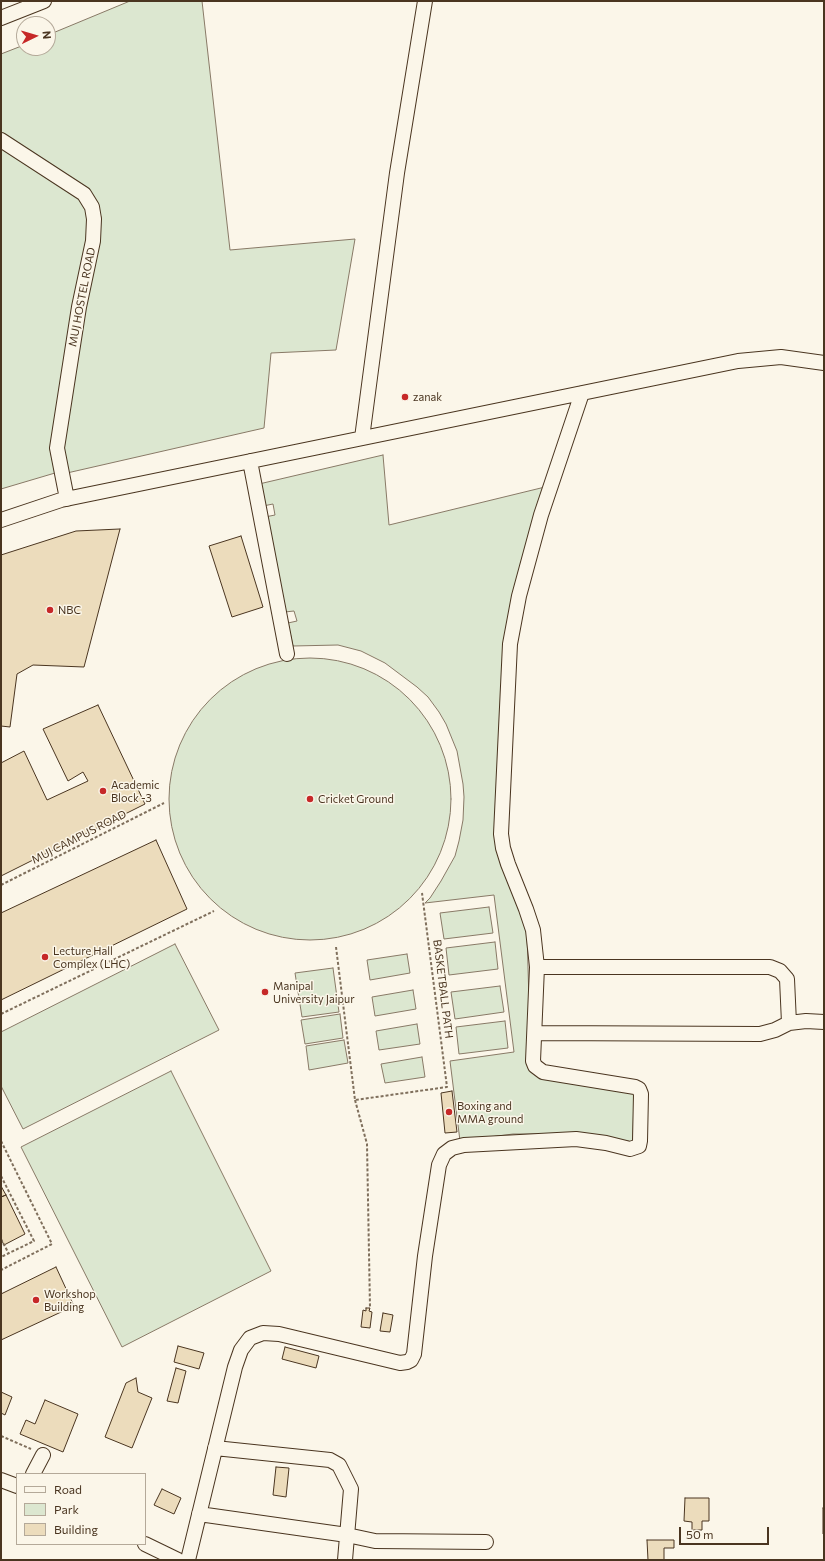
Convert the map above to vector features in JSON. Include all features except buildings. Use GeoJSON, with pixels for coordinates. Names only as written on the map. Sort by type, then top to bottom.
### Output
{"type":"FeatureCollection","features":[{"type":"Feature","properties":{"kind":"street"},"geometry":{"type":"LineString","coordinates":[[1,18],[44,1]]}},
{"type":"Feature","properties":{"kind":"street"},"geometry":{"type":"LineString","coordinates":[[362,438],[397,173],[425,1]]}},
{"type":"Feature","properties":{"kind":"street","name":"MUJ HOSTEL ROAD"},"geometry":{"type":"LineString","coordinates":[[1,140],[84,194],[92,207],[94,219],[93,241],[79,307],[57,448],[67,499]]}},
{"type":"Feature","properties":{"kind":"street"},"geometry":{"type":"LineString","coordinates":[[1,520],[67,499],[738,361],[781,358],[824,363]]}},
{"type":"Feature","properties":{"kind":"street"},"geometry":{"type":"LineString","coordinates":[[188,1560],[235,1367],[241,1350],[250,1338],[263,1333],[279,1334],[400,1363],[411,1360],[414,1354],[425,1256],[439,1165],[444,1154],[452,1148],[464,1145],[551,1139],[576,1139],[606,1143],[630,1149],[639,1146],[642,1094],[639,1089],[635,1087],[538,1070],[535,1066],[533,1061],[537,967],[532,930],[526,909],[508,864],[503,848],[501,834],[510,644],[519,596],[540,516],[582,393]]}},
{"type":"Feature","properties":{"kind":"street"},"geometry":{"type":"LineString","coordinates":[[250,461],[287,654]]}},
{"type":"Feature","properties":{"kind":"street"},"geometry":{"type":"LineString","coordinates":[[537,967],[770,967],[780,971],[787,979],[789,1023]]}},
{"type":"Feature","properties":{"kind":"street"},"geometry":{"type":"LineString","coordinates":[[535,1033],[760,1034],[775,1030],[789,1023],[806,1021],[824,1022]]}},
{"type":"Feature","properties":{"kind":"street"},"geometry":{"type":"LineString","coordinates":[[215,1448],[330,1460],[339,1465],[351,1488],[345,1560]]}},
{"type":"Feature","properties":{"kind":"street"},"geometry":{"type":"LineString","coordinates":[[34,1473],[43,1454]]}},
{"type":"Feature","properties":{"kind":"street"},"geometry":{"type":"LineString","coordinates":[[1,1480],[16,1486]]}},
{"type":"Feature","properties":{"kind":"street"},"geometry":{"type":"LineString","coordinates":[[199,1514],[347,1535],[375,1541],[486,1542]]}},
{"type":"Feature","properties":{"kind":"street"},"geometry":{"type":"LineString","coordinates":[[146,1544],[178,1560]]}},
{"type":"Feature","properties":{"kind":"path","name":"MUJ CAMPUS ROAD"},"geometry":{"type":"LineString","coordinates":[[1,885],[164,803]]}},
{"type":"Feature","properties":{"kind":"path","name":"BASKETBALL PATH"},"geometry":{"type":"LineString","coordinates":[[355,1100],[447,1087],[422,893]]}},
{"type":"Feature","properties":{"kind":"path"},"geometry":{"type":"LineString","coordinates":[[1,1014],[214,911]]}},
{"type":"Feature","properties":{"kind":"path"},"geometry":{"type":"LineString","coordinates":[[336,947],[355,1100],[367,1144],[370,1308]]}},
{"type":"Feature","properties":{"kind":"path"},"geometry":{"type":"LineString","coordinates":[[1,1141],[52,1244],[1,1270]]}},
{"type":"Feature","properties":{"kind":"path"},"geometry":{"type":"LineString","coordinates":[[1,1176],[34,1241],[1,1257]]}},
{"type":"Feature","properties":{"kind":"path"},"geometry":{"type":"LineString","coordinates":[[1,1239],[8,1254]]}},
{"type":"Feature","properties":{"kind":"path"},"geometry":{"type":"LineString","coordinates":[[1,1436],[43,1454]]}},
{"type":"Feature","properties":{"kind":"green space"},"geometry":{"type":"Polygon","coordinates":[[[130,1],[202,1],[230,250],[355,239],[336,350],[271,353],[264,428],[67,473],[62,441],[75,345],[96,255],[101,217],[88,191],[1,135],[1,54],[16,48],[16,56],[56,56],[56,32],[130,1]]]}},
{"type":"Feature","properties":{"kind":"green space"},"geometry":{"type":"Polygon","coordinates":[[[1,147],[76,196],[87,207],[89,219],[86,254],[61,402],[50,449],[55,473],[1,489],[1,147]]]}},
{"type":"Feature","properties":{"kind":"green space"},"geometry":{"type":"Polygon","coordinates":[[[383,455],[389,525],[545,487],[523,566],[497,843],[527,933],[531,1070],[634,1089],[633,1142],[582,1134],[513,1134],[460,1141],[450,1061],[514,1052],[494,895],[425,903],[441,881],[455,856],[459,841],[463,820],[464,797],[457,751],[446,724],[428,697],[385,663],[361,651],[338,645],[293,646],[288,623],[297,621],[294,611],[285,612],[265,517],[275,515],[273,504],[263,506],[259,484],[383,455]]]}},
{"type":"Feature","properties":{"kind":"green space","name":"Cricket Ground"},"geometry":{"type":"Polygon","coordinates":[[[310,658],[337,661],[364,669],[388,682],[410,699],[427,721],[440,745],[448,772],[451,799],[448,826],[440,853],[427,877],[410,899],[388,916],[364,929],[337,937],[310,940],[283,937],[256,929],[232,916],[210,899],[193,877],[180,853],[172,826],[169,799],[172,772],[180,745],[193,721],[210,699],[232,682],[256,669],[283,661],[310,658]]]}},
{"type":"Feature","properties":{"kind":"green space"},"geometry":{"type":"Polygon","coordinates":[[[489,907],[493,933],[444,939],[440,913],[489,907]]]}},
{"type":"Feature","properties":{"kind":"green space"},"geometry":{"type":"Polygon","coordinates":[[[495,942],[498,969],[449,975],[446,948],[495,942]]]}},
{"type":"Feature","properties":{"kind":"green space"},"geometry":{"type":"Polygon","coordinates":[[[175,944],[219,1030],[23,1129],[1,1086],[1,1032],[175,944]]]}},
{"type":"Feature","properties":{"kind":"green space"},"geometry":{"type":"Polygon","coordinates":[[[407,954],[410,973],[370,980],[367,960],[407,954]]]}},
{"type":"Feature","properties":{"kind":"green space"},"geometry":{"type":"Polygon","coordinates":[[[333,968],[339,1012],[302,1017],[295,973],[333,968]]]}},
{"type":"Feature","properties":{"kind":"green space"},"geometry":{"type":"Polygon","coordinates":[[[500,986],[504,1012],[455,1019],[451,992],[500,986]]]}},
{"type":"Feature","properties":{"kind":"green space"},"geometry":{"type":"Polygon","coordinates":[[[413,990],[416,1009],[375,1016],[372,997],[413,990]]]}},
{"type":"Feature","properties":{"kind":"green space"},"geometry":{"type":"Polygon","coordinates":[[[340,1014],[343,1038],[305,1044],[301,1020],[340,1014]]]}},
{"type":"Feature","properties":{"kind":"green space"},"geometry":{"type":"Polygon","coordinates":[[[505,1021],[508,1048],[459,1054],[456,1027],[505,1021]]]}},
{"type":"Feature","properties":{"kind":"green space"},"geometry":{"type":"Polygon","coordinates":[[[417,1024],[420,1044],[379,1050],[376,1031],[417,1024]]]}},
{"type":"Feature","properties":{"kind":"green space"},"geometry":{"type":"Polygon","coordinates":[[[344,1040],[348,1063],[309,1070],[306,1046],[344,1040]]]}},
{"type":"Feature","properties":{"kind":"green space"},"geometry":{"type":"Polygon","coordinates":[[[422,1057],[425,1077],[385,1083],[381,1064],[422,1057]]]}},
{"type":"Feature","properties":{"kind":"green space"},"geometry":{"type":"Polygon","coordinates":[[[171,1071],[271,1271],[122,1347],[21,1147],[171,1071]]]}},
{"type":"Feature","properties":{"kind":"place","name":"zanak"},"geometry":{"type":"Point","coordinates":[405,397]}},
{"type":"Feature","properties":{"kind":"place","name":"NBC"},"geometry":{"type":"Point","coordinates":[50,610]}},
{"type":"Feature","properties":{"kind":"place","name":"Academic Block -3"},"geometry":{"type":"Point","coordinates":[103,791]}},
{"type":"Feature","properties":{"kind":"place","name":"Cricket Ground"},"geometry":{"type":"Point","coordinates":[310,799]}},
{"type":"Feature","properties":{"kind":"place","name":"Lecture Hall Complex (LHC)"},"geometry":{"type":"Point","coordinates":[45,957]}},
{"type":"Feature","properties":{"kind":"place","name":"Manipal University Jaipur"},"geometry":{"type":"Point","coordinates":[265,992]}},
{"type":"Feature","properties":{"kind":"place","name":"Boxing and MMA ground"},"geometry":{"type":"Point","coordinates":[449,1112]}},
{"type":"Feature","properties":{"kind":"place","name":"Workshop Building"},"geometry":{"type":"Point","coordinates":[36,1300]}}]}
